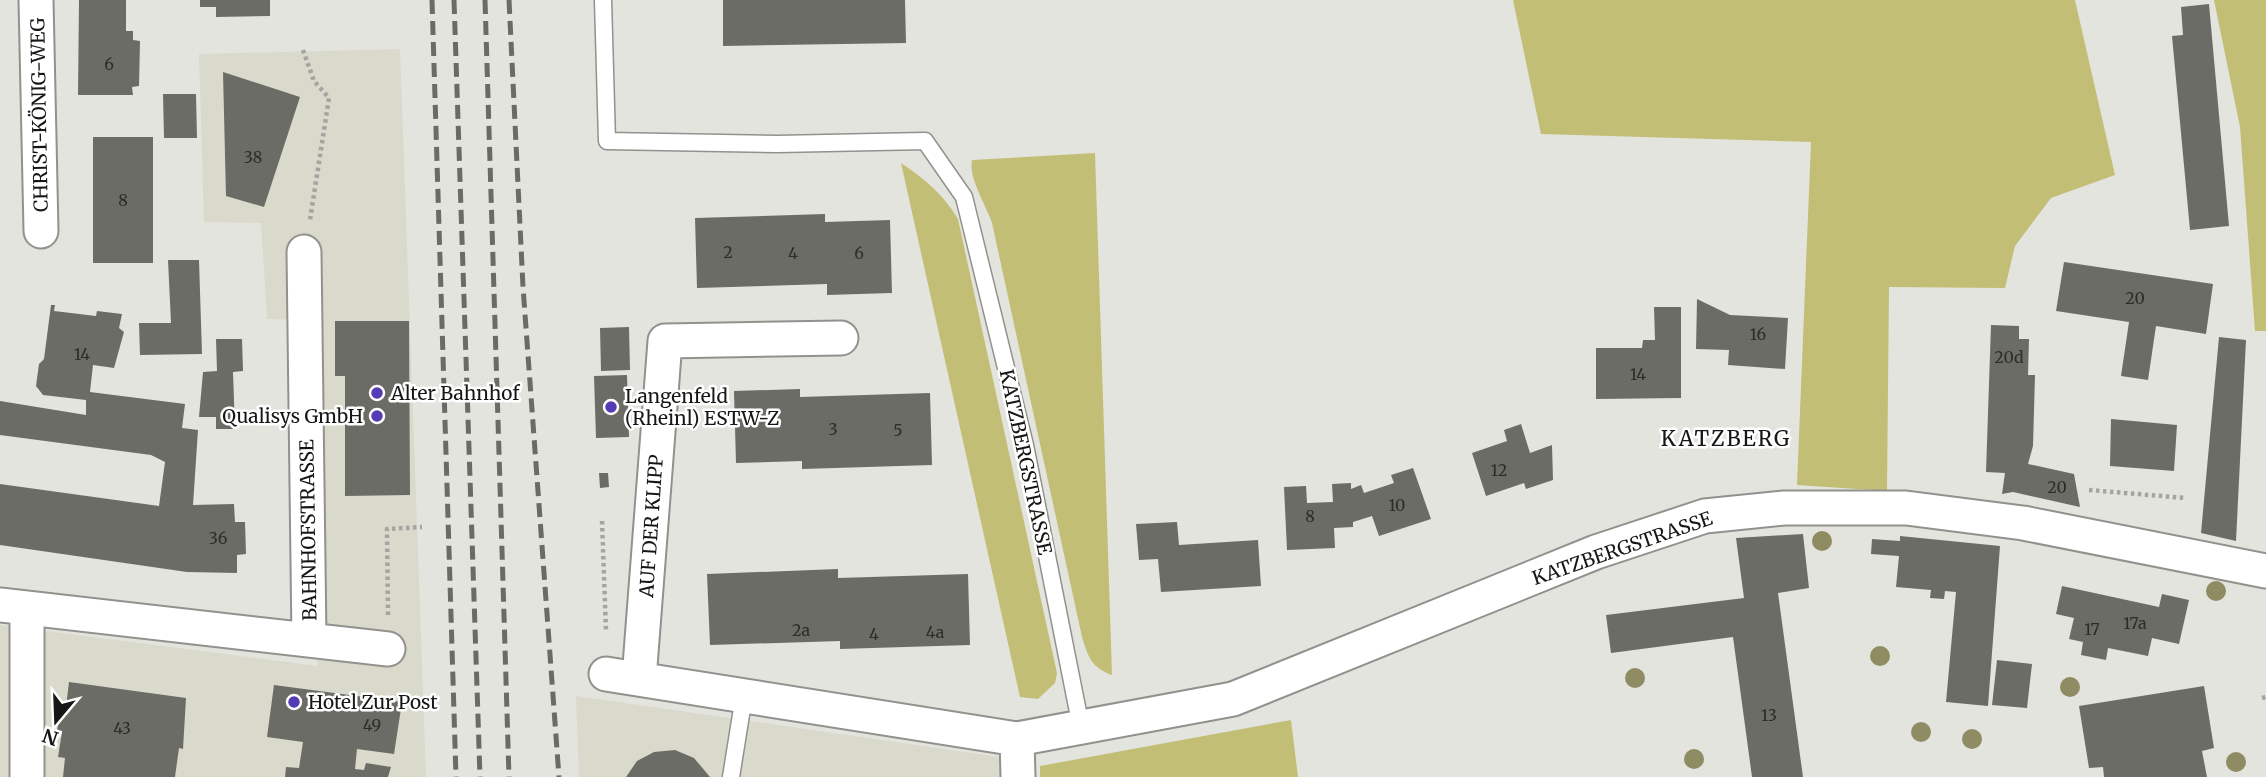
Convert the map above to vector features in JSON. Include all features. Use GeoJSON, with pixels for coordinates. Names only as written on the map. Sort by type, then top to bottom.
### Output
{"type":"FeatureCollection","features":[{"type":"Feature","properties":{"kind":"street","name":"CHRIST-KÖNIG-WEG"},"geometry":{"type":"LineString","coordinates":[[36,0],[41,231]]}},
{"type":"Feature","properties":{"kind":"street","name":"BAHNHOFSTRASSE"},"geometry":{"type":"LineString","coordinates":[[304,252],[309,640]]}},
{"type":"Feature","properties":{"kind":"street","name":"AUF DER KLIPP"},"geometry":{"type":"LineString","coordinates":[[639,679],[665,341],[841,338]]}},
{"type":"Feature","properties":{"kind":"street","name":"KATZBERGSTRASSE"},"geometry":{"type":"LineString","coordinates":[[607,674],[1017,739],[1233,699],[1596,552],[1705,516],[1784,508],[1906,508],[2023,523],[2266,571]]}},
{"type":"Feature","properties":{"kind":"street","name":"BAHNHOFSTRASSE"},"geometry":{"type":"LineString","coordinates":[[27,777],[14,607],[309,640],[388,636]]}},
{"type":"Feature","properties":{"kind":"street"},"geometry":{"type":"LineString","coordinates":[[1017,739],[1018,777]]}},
{"type":"Feature","properties":{"kind":"lane","name":"KATZBERGSTRASSE"},"geometry":{"type":"LineString","coordinates":[[603,0],[607,141],[777,144],[925,141],[964,197],[1025,445],[1081,727]]}},
{"type":"Feature","properties":{"kind":"lane"},"geometry":{"type":"LineString","coordinates":[[731,777],[744,696]]}},
{"type":"Feature","properties":{"kind":"path"},"geometry":{"type":"LineString","coordinates":[[303,50],[314,81],[329,98],[304,252]]}},
{"type":"Feature","properties":{"kind":"path"},"geometry":{"type":"LineString","coordinates":[[2089,490],[2185,498]]}},
{"type":"Feature","properties":{"kind":"path"},"geometry":{"type":"LineString","coordinates":[[602,521],[606,593]]}},
{"type":"Feature","properties":{"kind":"path"},"geometry":{"type":"LineString","coordinates":[[388,636],[387,529],[422,527]]}},
{"type":"Feature","properties":{"kind":"shaded area"},"geometry":{"type":"Polygon","coordinates":[[[1513,0],[2075,0],[2115,175],[2051,198],[2015,246],[2005,288],[1889,287],[1887,491],[1797,485],[1811,142],[1541,134],[1513,0]]]}},
{"type":"Feature","properties":{"kind":"shaded area"},"geometry":{"type":"Polygon","coordinates":[[[2214,0],[2266,0],[2266,331],[2255,331],[2240,127],[2214,0]]]}},
{"type":"Feature","properties":{"kind":"shaded area"},"geometry":{"type":"Polygon","coordinates":[[[400,49],[426,777],[0,777],[0,625],[318,666],[297,320],[267,319],[261,223],[204,222],[199,54],[400,49]]]}},
{"type":"Feature","properties":{"kind":"shaded area"},"geometry":{"type":"Polygon","coordinates":[[[1095,153],[1112,675],[1092,661],[1082,637],[992,223],[971,167],[972,160],[1095,153]]]}},
{"type":"Feature","properties":{"kind":"shaded area"},"geometry":{"type":"Polygon","coordinates":[[[901,163],[933,188],[958,219],[1057,673],[1055,683],[1038,699],[1020,697],[901,163]]]}},
{"type":"Feature","properties":{"kind":"shaded area"},"geometry":{"type":"Polygon","coordinates":[[[576,696],[1000,757],[1001,777],[579,777],[576,696]]]}},
{"type":"Feature","properties":{"kind":"shaded area"},"geometry":{"type":"Polygon","coordinates":[[[1291,720],[1298,777],[1040,777],[1040,766],[1291,720]]]}},
{"type":"Feature","properties":{"kind":"building"},"geometry":{"type":"Polygon","coordinates":[[[79,0],[126,0],[126,31],[133,31],[133,40],[140,41],[139,86],[132,87],[133,95],[78,95],[79,0]]]}},
{"type":"Feature","properties":{"kind":"building"},"geometry":{"type":"Polygon","coordinates":[[[200,0],[270,0],[270,16],[216,17],[216,7],[200,7],[200,0]]]}},
{"type":"Feature","properties":{"kind":"building"},"geometry":{"type":"Polygon","coordinates":[[[723,0],[905,0],[906,43],[723,46],[723,0]]]}},
{"type":"Feature","properties":{"kind":"building"},"geometry":{"type":"Polygon","coordinates":[[[2209,4],[2229,226],[2190,230],[2172,36],[2183,35],[2181,7],[2209,4]]]}},
{"type":"Feature","properties":{"kind":"building"},"geometry":{"type":"Polygon","coordinates":[[[223,72],[300,97],[264,207],[226,196],[223,72]]]}},
{"type":"Feature","properties":{"kind":"building"},"geometry":{"type":"Polygon","coordinates":[[[163,94],[196,94],[197,138],[164,138],[163,94]]]}},
{"type":"Feature","properties":{"kind":"building"},"geometry":{"type":"Polygon","coordinates":[[[93,137],[153,137],[153,263],[93,263],[93,137]]]}},
{"type":"Feature","properties":{"kind":"building"},"geometry":{"type":"Polygon","coordinates":[[[825,214],[825,222],[890,220],[892,293],[827,295],[827,284],[697,288],[695,218],[825,214]]]}},
{"type":"Feature","properties":{"kind":"building"},"geometry":{"type":"Polygon","coordinates":[[[168,260],[199,260],[202,354],[140,355],[139,323],[171,323],[168,260]]]}},
{"type":"Feature","properties":{"kind":"building"},"geometry":{"type":"Polygon","coordinates":[[[2064,262],[2213,284],[2206,334],[2156,326],[2148,380],[2121,376],[2129,322],[2056,311],[2064,262]]]}},
{"type":"Feature","properties":{"kind":"building"},"geometry":{"type":"Polygon","coordinates":[[[1697,299],[1730,315],[1788,318],[1785,369],[1728,365],[1729,350],[1696,349],[1697,299]]]}},
{"type":"Feature","properties":{"kind":"building"},"geometry":{"type":"Polygon","coordinates":[[[51,305],[55,305],[54,311],[96,316],[97,311],[122,314],[119,328],[124,332],[114,368],[93,365],[90,392],[185,404],[182,428],[198,430],[193,505],[234,504],[235,522],[245,522],[246,554],[237,555],[237,573],[187,572],[0,545],[0,484],[159,506],[165,462],[151,455],[0,435],[0,401],[86,415],[86,400],[43,395],[36,386],[39,364],[44,359],[51,305]]]}},
{"type":"Feature","properties":{"kind":"building"},"geometry":{"type":"Polygon","coordinates":[[[1654,307],[1681,307],[1681,398],[1596,399],[1596,348],[1642,348],[1643,340],[1655,340],[1654,307]]]}},
{"type":"Feature","properties":{"kind":"building","name":"Alter Bahnhof"},"geometry":{"type":"Polygon","coordinates":[[[335,321],[409,321],[410,495],[345,496],[345,376],[335,376],[335,321]]]}},
{"type":"Feature","properties":{"kind":"building"},"geometry":{"type":"Polygon","coordinates":[[[1991,325],[2019,326],[2019,339],[2029,339],[2028,375],[2035,375],[2033,446],[2028,464],[2074,474],[2080,507],[2013,492],[2002,494],[2005,473],[1986,472],[1991,325]]]}},
{"type":"Feature","properties":{"kind":"building"},"geometry":{"type":"Polygon","coordinates":[[[629,327],[630,370],[601,371],[600,328],[629,327]]]}},
{"type":"Feature","properties":{"kind":"building"},"geometry":{"type":"Polygon","coordinates":[[[2219,337],[2246,340],[2236,541],[2201,533],[2219,337]]]}},
{"type":"Feature","properties":{"kind":"building"},"geometry":{"type":"Polygon","coordinates":[[[216,339],[242,339],[243,371],[233,372],[235,429],[216,429],[216,417],[199,417],[203,372],[217,371],[216,339]]]}},
{"type":"Feature","properties":{"kind":"building","name":"Langenfeld (Rheinl) ESTW-Z"},"geometry":{"type":"Polygon","coordinates":[[[627,375],[629,437],[596,438],[594,376],[627,375]]]}},
{"type":"Feature","properties":{"kind":"building"},"geometry":{"type":"Polygon","coordinates":[[[800,389],[800,397],[930,393],[932,465],[802,469],[802,461],[736,463],[734,391],[800,389]]]}},
{"type":"Feature","properties":{"kind":"building"},"geometry":{"type":"Polygon","coordinates":[[[2111,419],[2177,425],[2174,471],[2110,466],[2111,419]]]}},
{"type":"Feature","properties":{"kind":"building"},"geometry":{"type":"Polygon","coordinates":[[[1521,424],[1530,453],[1552,445],[1553,480],[1526,489],[1524,483],[1486,496],[1472,453],[1507,441],[1504,430],[1521,424]]]}},
{"type":"Feature","properties":{"kind":"building"},"geometry":{"type":"Polygon","coordinates":[[[1413,468],[1431,519],[1379,536],[1372,516],[1353,522],[1353,527],[1334,528],[1335,548],[1287,550],[1284,487],[1306,486],[1307,503],[1333,502],[1332,484],[1351,483],[1351,489],[1361,485],[1364,493],[1394,483],[1391,475],[1413,468]]]}},
{"type":"Feature","properties":{"kind":"building"},"geometry":{"type":"Polygon","coordinates":[[[599,473],[608,473],[609,487],[600,488],[599,473]]]}},
{"type":"Feature","properties":{"kind":"building"},"geometry":{"type":"Polygon","coordinates":[[[1177,522],[1179,545],[1258,540],[1261,586],[1161,592],[1158,559],[1139,560],[1136,524],[1177,522]]]}},
{"type":"Feature","properties":{"kind":"building"},"geometry":{"type":"Polygon","coordinates":[[[1803,534],[1809,588],[1778,593],[1803,777],[1752,777],[1733,637],[1611,653],[1606,615],[1744,598],[1736,538],[1803,534]]]}},
{"type":"Feature","properties":{"kind":"building"},"geometry":{"type":"Polygon","coordinates":[[[1900,536],[2000,546],[1988,706],[1946,702],[1956,592],[1945,591],[1944,599],[1930,598],[1931,590],[1896,587],[1899,556],[1871,554],[1872,539],[1900,541],[1900,536]]]}},
{"type":"Feature","properties":{"kind":"building"},"geometry":{"type":"Polygon","coordinates":[[[838,569],[838,578],[968,574],[970,645],[840,649],[840,641],[710,645],[707,574],[838,569]]]}},
{"type":"Feature","properties":{"kind":"building"},"geometry":{"type":"Polygon","coordinates":[[[2062,586],[2159,607],[2162,594],[2189,600],[2179,644],[2152,638],[2148,656],[2108,648],[2106,660],[2081,655],[2083,642],[2069,639],[2074,618],[2056,614],[2062,586]]]}},
{"type":"Feature","properties":{"kind":"building"},"geometry":{"type":"Polygon","coordinates":[[[1997,660],[2032,664],[2027,708],[1992,705],[1997,660]]]}},
{"type":"Feature","properties":{"kind":"building"},"geometry":{"type":"Polygon","coordinates":[[[69,682],[186,698],[183,749],[179,748],[175,777],[63,777],[65,758],[58,757],[62,732],[57,731],[61,706],[66,707],[69,682]]]}},
{"type":"Feature","properties":{"kind":"building"},"geometry":{"type":"Polygon","coordinates":[[[274,685],[402,702],[394,754],[357,749],[355,769],[364,770],[366,763],[391,767],[388,777],[285,777],[286,767],[299,768],[303,742],[267,737],[274,685]]]}},
{"type":"Feature","properties":{"kind":"building"},"geometry":{"type":"Polygon","coordinates":[[[2204,686],[2214,748],[2202,751],[2207,777],[2104,777],[2103,767],[2089,768],[2079,706],[2204,686]]]}},
{"type":"Feature","properties":{"kind":"building"},"geometry":{"type":"Polygon","coordinates":[[[675,750],[694,758],[710,777],[626,777],[637,761],[654,752],[675,750]]]}},
{"type":"Feature","properties":{"kind":"railway"},"geometry":{"type":"LineString","coordinates":[[432,0],[456,777]]}},
{"type":"Feature","properties":{"kind":"railway"},"geometry":{"type":"LineString","coordinates":[[454,0],[480,777]]}},
{"type":"Feature","properties":{"kind":"railway"},"geometry":{"type":"LineString","coordinates":[[485,0],[509,777]]}},
{"type":"Feature","properties":{"kind":"railway"},"geometry":{"type":"LineString","coordinates":[[509,0],[523,287],[559,777]]}},
{"type":"Feature","properties":{"kind":"place","name":"Alter Bahnhof"},"geometry":{"type":"Point","coordinates":[377,393]}},
{"type":"Feature","properties":{"kind":"place","name":"Langenfeld (Rheinl) ESTW-Z"},"geometry":{"type":"Point","coordinates":[611,407]}},
{"type":"Feature","properties":{"kind":"place","name":"Qualisys GmbH"},"geometry":{"type":"Point","coordinates":[377,416]}},
{"type":"Feature","properties":{"kind":"place","name":"Hotel Zur Post"},"geometry":{"type":"Point","coordinates":[294,702]}},
{"type":"Feature","properties":{"kind":"district","name":"KATZBERG"},"geometry":{"type":"Point","coordinates":[1726,438]}}]}
